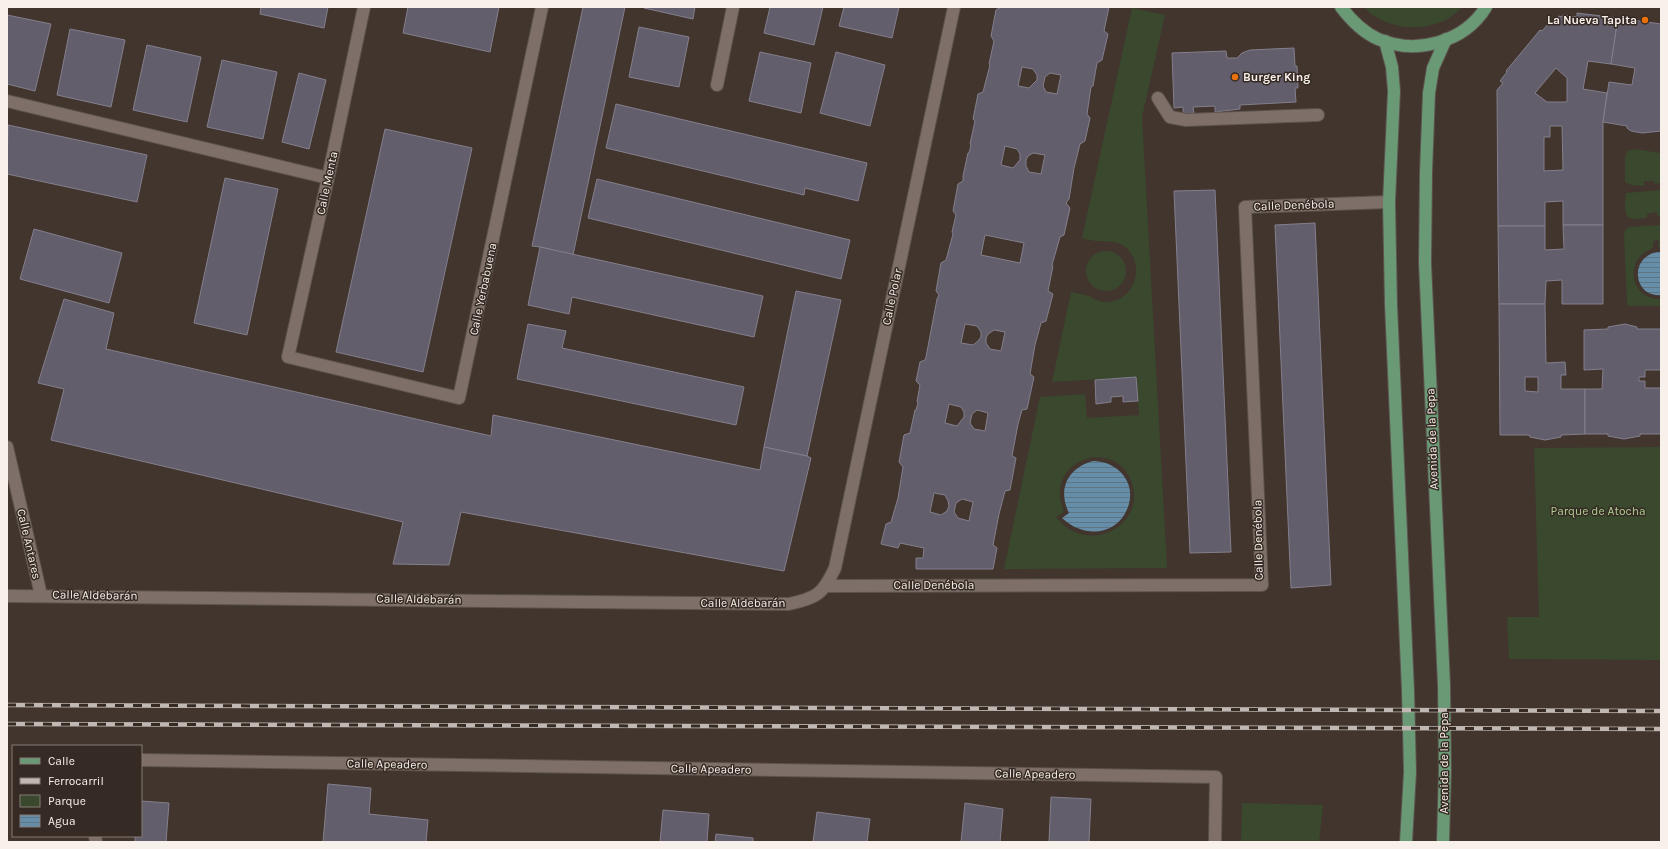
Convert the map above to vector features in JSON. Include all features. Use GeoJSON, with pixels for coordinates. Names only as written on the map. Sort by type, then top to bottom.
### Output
{"type":"FeatureCollection","features":[{"type":"Feature","properties":{"kind":"main road"},"geometry":{"type":"LineString","coordinates":[[1341,7],[1354,23],[1378,39],[1405,46],[1433,44],[1459,34],[1481,16],[1486,7]]}},
{"type":"Feature","properties":{"kind":"main road","name":"Avenida de la Pepa"},"geometry":{"type":"LineString","coordinates":[[1443,842],[1445,770],[1444,685],[1425,263],[1429,93],[1433,68],[1446,39]]}},
{"type":"Feature","properties":{"kind":"main road"},"geometry":{"type":"LineString","coordinates":[[1385,41],[1392,66],[1394,91],[1389,202],[1391,305],[1409,713],[1410,772],[1406,842]]}},
{"type":"Feature","properties":{"kind":"street","name":"Calle Menta"},"geometry":{"type":"LineString","coordinates":[[288,358],[364,7]]}},
{"type":"Feature","properties":{"kind":"street","name":"Calle Yerbabuena"},"geometry":{"type":"LineString","coordinates":[[288,358],[459,398],[542,7]]}},
{"type":"Feature","properties":{"kind":"street"},"geometry":{"type":"LineString","coordinates":[[717,85],[733,7]]}},
{"type":"Feature","properties":{"kind":"street","name":"Calle Polar"},"geometry":{"type":"LineString","coordinates":[[827,586],[835,568],[954,7]]}},
{"type":"Feature","properties":{"kind":"street"},"geometry":{"type":"LineString","coordinates":[[1158,98],[1170,117],[1186,120],[1318,115]]}},
{"type":"Feature","properties":{"kind":"street"},"geometry":{"type":"LineString","coordinates":[[7,101],[328,178]]}},
{"type":"Feature","properties":{"kind":"street","name":"Calle Denébola"},"geometry":{"type":"LineString","coordinates":[[827,586],[1262,585],[1245,207],[1389,202]]}},
{"type":"Feature","properties":{"kind":"street","name":"Calle Antares"},"geometry":{"type":"LineString","coordinates":[[7,446],[41,595]]}},
{"type":"Feature","properties":{"kind":"street","name":"Calle Aldebarán"},"geometry":{"type":"LineString","coordinates":[[7,596],[41,595],[789,604],[810,599],[827,586]]}},
{"type":"Feature","properties":{"kind":"street","name":"Calle Apeadero"},"geometry":{"type":"LineString","coordinates":[[142,760],[1216,777],[1215,842]]}},
{"type":"Feature","properties":{"kind":"green space"},"geometry":{"type":"Polygon","coordinates":[[[1364,7],[1462,7],[1454,15],[1444,21],[1433,25],[1409,27],[1398,26],[1386,22],[1373,15],[1364,7]]]}},
{"type":"Feature","properties":{"kind":"green space"},"geometry":{"type":"Polygon","coordinates":[[[1132,8],[1165,15],[1142,117],[1167,568],[1004,569],[1040,397],[1085,394],[1087,418],[1139,415],[1136,377],[1052,382],[1071,292],[1086,295],[1099,301],[1109,302],[1118,300],[1126,295],[1135,279],[1135,261],[1131,253],[1124,246],[1114,242],[1094,241],[1082,238],[1132,8]],[[1098,457],[1083,460],[1075,464],[1064,477],[1061,484],[1060,493],[1064,512],[1056,517],[1070,530],[1086,535],[1101,535],[1115,529],[1126,519],[1133,505],[1134,490],[1127,473],[1121,465],[1113,460],[1098,457]]]}},
{"type":"Feature","properties":{"kind":"green space"},"geometry":{"type":"Polygon","coordinates":[[[1634,149],[1661,153],[1661,183],[1654,184],[1654,181],[1644,181],[1644,186],[1631,185],[1625,182],[1625,156],[1628,151],[1634,149]]]}},
{"type":"Feature","properties":{"kind":"green space"},"geometry":{"type":"Polygon","coordinates":[[[1661,190],[1661,216],[1657,217],[1657,212],[1647,214],[1647,218],[1634,219],[1630,218],[1626,214],[1626,193],[1661,190]]]}},
{"type":"Feature","properties":{"kind":"green space"},"geometry":{"type":"Polygon","coordinates":[[[1661,225],[1661,248],[1658,246],[1659,241],[1656,240],[1653,242],[1653,248],[1643,254],[1637,261],[1634,270],[1634,279],[1637,287],[1643,294],[1651,298],[1661,299],[1661,306],[1629,306],[1627,303],[1625,230],[1629,227],[1661,225]]]}},
{"type":"Feature","properties":{"kind":"green space"},"geometry":{"type":"Polygon","coordinates":[[[1106,251],[1114,253],[1120,257],[1124,263],[1126,271],[1124,279],[1120,285],[1114,289],[1106,291],[1098,289],[1092,285],[1088,279],[1086,271],[1088,263],[1092,257],[1098,253],[1106,251]]]}},
{"type":"Feature","properties":{"kind":"green space","name":"Parque de Atocha"},"geometry":{"type":"Polygon","coordinates":[[[1661,447],[1661,660],[1509,659],[1507,617],[1539,617],[1534,448],[1661,447]]]}},
{"type":"Feature","properties":{"kind":"green space"},"geometry":{"type":"Polygon","coordinates":[[[1242,803],[1323,805],[1319,842],[1241,842],[1242,803]]]}},
{"type":"Feature","properties":{"kind":"water"},"geometry":{"type":"Polygon","coordinates":[[[1661,252],[1661,295],[1652,294],[1645,290],[1640,284],[1638,277],[1638,269],[1642,262],[1648,256],[1661,252]]]}},
{"type":"Feature","properties":{"kind":"water"},"geometry":{"type":"Polygon","coordinates":[[[1093,461],[1102,462],[1117,469],[1127,481],[1130,489],[1128,507],[1123,517],[1108,529],[1099,531],[1080,529],[1062,518],[1069,513],[1064,496],[1067,481],[1071,474],[1077,469],[1084,464],[1093,461]]]}},
{"type":"Feature","properties":{"kind":"building"},"geometry":{"type":"Polygon","coordinates":[[[261,7],[328,7],[324,28],[260,14],[261,7]]]}},
{"type":"Feature","properties":{"kind":"building"},"geometry":{"type":"Polygon","coordinates":[[[408,7],[499,7],[490,52],[403,33],[408,7]]]}},
{"type":"Feature","properties":{"kind":"building"},"geometry":{"type":"Polygon","coordinates":[[[583,7],[625,7],[573,255],[532,246],[583,7]]]}},
{"type":"Feature","properties":{"kind":"building"},"geometry":{"type":"Polygon","coordinates":[[[644,7],[695,7],[693,19],[644,7]]]}},
{"type":"Feature","properties":{"kind":"building"},"geometry":{"type":"Polygon","coordinates":[[[770,7],[823,7],[814,45],[764,33],[770,7]]]}},
{"type":"Feature","properties":{"kind":"building"},"geometry":{"type":"Polygon","coordinates":[[[844,7],[899,7],[892,38],[839,26],[844,7]]]}},
{"type":"Feature","properties":{"kind":"building"},"geometry":{"type":"Polygon","coordinates":[[[1001,7],[1109,7],[1104,31],[1108,34],[1102,60],[1097,63],[1093,86],[1091,87],[1087,114],[1090,118],[1085,141],[1080,144],[1069,199],[1066,203],[1070,208],[1064,235],[1060,237],[1052,265],[1048,291],[1053,294],[1046,321],[1041,323],[1035,345],[1030,374],[1034,377],[1027,409],[1022,410],[1018,424],[1012,456],[1016,458],[1010,490],[1005,491],[993,545],[997,548],[993,569],[916,569],[916,558],[923,558],[924,548],[900,543],[898,548],[881,544],[886,524],[891,522],[898,498],[903,467],[899,462],[904,435],[910,433],[918,403],[920,385],[916,381],[920,362],[925,360],[926,357],[939,295],[936,291],[941,263],[946,260],[953,234],[952,232],[956,215],[953,211],[958,184],[963,181],[971,145],[975,121],[973,119],[978,94],[983,92],[990,65],[994,41],[991,36],[996,10],[1001,7]],[[1022,67],[1018,86],[1029,88],[1037,80],[1037,75],[1033,69],[1022,67]],[[1050,73],[1045,77],[1043,86],[1046,92],[1057,94],[1061,75],[1050,73]],[[1005,146],[1001,165],[1013,168],[1020,160],[1020,154],[1017,149],[1005,146]],[[1033,153],[1028,156],[1026,166],[1029,172],[1041,174],[1045,155],[1033,153]],[[985,235],[981,255],[1020,263],[1024,243],[985,235]],[[965,324],[961,343],[973,345],[981,337],[981,332],[977,326],[965,324]],[[994,330],[988,334],[986,343],[990,349],[1001,351],[1005,332],[994,330]],[[949,404],[945,423],[957,426],[964,417],[964,412],[961,407],[949,404]],[[977,410],[972,414],[970,423],[974,429],[985,431],[988,413],[977,410]],[[934,493],[930,512],[941,515],[947,511],[949,506],[945,495],[934,493]],[[962,499],[956,503],[954,512],[958,518],[969,521],[973,502],[962,499]]]}},
{"type":"Feature","properties":{"kind":"building"},"geometry":{"type":"Polygon","coordinates":[[[1577,13],[1618,18],[1611,64],[1588,61],[1583,89],[1607,93],[1603,122],[1603,225],[1563,225],[1563,201],[1545,202],[1545,226],[1498,226],[1497,90],[1503,83],[1500,81],[1507,72],[1506,71],[1540,30],[1542,31],[1549,23],[1552,25],[1559,16],[1562,17],[1563,15],[1577,17],[1577,13]],[[1556,68],[1535,93],[1547,102],[1567,102],[1567,78],[1556,68]],[[1550,126],[1550,137],[1544,137],[1544,171],[1563,170],[1562,126],[1550,126]]]}},
{"type":"Feature","properties":{"kind":"building"},"geometry":{"type":"Polygon","coordinates":[[[7,15],[51,24],[35,91],[7,84],[7,15]]]}},
{"type":"Feature","properties":{"kind":"building"},"geometry":{"type":"Polygon","coordinates":[[[1618,18],[1661,24],[1661,131],[1642,133],[1631,131],[1627,128],[1627,126],[1603,122],[1609,82],[1632,85],[1635,68],[1611,64],[1618,18]]]}},
{"type":"Feature","properties":{"kind":"building"},"geometry":{"type":"Polygon","coordinates":[[[639,27],[689,37],[679,87],[629,77],[639,27]]]}},
{"type":"Feature","properties":{"kind":"building"},"geometry":{"type":"Polygon","coordinates":[[[70,29],[125,40],[111,107],[57,95],[70,29]]]}},
{"type":"Feature","properties":{"kind":"building"},"geometry":{"type":"Polygon","coordinates":[[[147,45],[201,57],[187,122],[133,110],[147,45]]]}},
{"type":"Feature","properties":{"kind":"building","name":"Burger King"},"geometry":{"type":"Polygon","coordinates":[[[1294,48],[1298,88],[1295,88],[1296,102],[1240,105],[1240,109],[1215,112],[1215,106],[1193,107],[1194,113],[1183,114],[1183,107],[1174,108],[1172,53],[1226,51],[1227,58],[1237,58],[1242,53],[1250,50],[1294,48]]]}},
{"type":"Feature","properties":{"kind":"building"},"geometry":{"type":"Polygon","coordinates":[[[760,52],[811,63],[801,113],[749,101],[760,52]]]}},
{"type":"Feature","properties":{"kind":"building"},"geometry":{"type":"Polygon","coordinates":[[[836,52],[885,65],[870,126],[820,113],[836,52]]]}},
{"type":"Feature","properties":{"kind":"building"},"geometry":{"type":"Polygon","coordinates":[[[222,60],[277,72],[263,139],[207,127],[222,60]]]}},
{"type":"Feature","properties":{"kind":"building"},"geometry":{"type":"Polygon","coordinates":[[[299,73],[326,80],[309,149],[282,142],[299,73]]]}},
{"type":"Feature","properties":{"kind":"building"},"geometry":{"type":"Polygon","coordinates":[[[616,104],[867,163],[858,201],[805,188],[804,195],[606,148],[616,104]]]}},
{"type":"Feature","properties":{"kind":"building"},"geometry":{"type":"Polygon","coordinates":[[[8,125],[147,155],[137,202],[7,174],[8,125]]]}},
{"type":"Feature","properties":{"kind":"building"},"geometry":{"type":"Polygon","coordinates":[[[385,129],[472,148],[423,372],[336,352],[385,129]]]}},
{"type":"Feature","properties":{"kind":"building"},"geometry":{"type":"Polygon","coordinates":[[[225,178],[278,189],[247,335],[194,323],[225,178]]]}},
{"type":"Feature","properties":{"kind":"building"},"geometry":{"type":"Polygon","coordinates":[[[597,179],[850,240],[841,279],[588,218],[597,179]]]}},
{"type":"Feature","properties":{"kind":"building"},"geometry":{"type":"Polygon","coordinates":[[[1215,190],[1231,552],[1190,553],[1174,191],[1215,190]]]}},
{"type":"Feature","properties":{"kind":"building"},"geometry":{"type":"Polygon","coordinates":[[[1315,223],[1331,585],[1291,588],[1275,225],[1315,223]]]}},
{"type":"Feature","properties":{"kind":"building"},"geometry":{"type":"Polygon","coordinates":[[[1563,225],[1603,225],[1603,304],[1562,304],[1562,280],[1546,281],[1545,304],[1499,304],[1498,226],[1545,226],[1545,250],[1564,249],[1563,225]]]}},
{"type":"Feature","properties":{"kind":"building"},"geometry":{"type":"Polygon","coordinates":[[[34,229],[122,253],[109,303],[20,279],[34,229]]]}},
{"type":"Feature","properties":{"kind":"building"},"geometry":{"type":"Polygon","coordinates":[[[540,247],[763,296],[754,337],[572,297],[569,314],[528,305],[540,247]]]}},
{"type":"Feature","properties":{"kind":"building"},"geometry":{"type":"Polygon","coordinates":[[[796,291],[841,300],[807,456],[764,447],[796,291]]]}},
{"type":"Feature","properties":{"kind":"building"},"geometry":{"type":"Polygon","coordinates":[[[64,299],[114,313],[106,349],[491,436],[493,415],[760,470],[764,447],[807,456],[811,458],[784,571],[461,512],[449,565],[393,564],[403,522],[51,440],[64,389],[38,383],[64,299]]]}},
{"type":"Feature","properties":{"kind":"building"},"geometry":{"type":"Polygon","coordinates":[[[1499,304],[1545,304],[1546,363],[1565,362],[1566,375],[1561,375],[1561,389],[1585,389],[1585,434],[1561,435],[1561,437],[1545,440],[1530,437],[1529,435],[1500,435],[1499,304]],[[1525,377],[1525,391],[1538,392],[1538,377],[1525,377]]]}},
{"type":"Feature","properties":{"kind":"building"},"geometry":{"type":"Polygon","coordinates":[[[528,324],[566,331],[562,348],[744,387],[736,425],[517,379],[528,324]]]}},
{"type":"Feature","properties":{"kind":"building"},"geometry":{"type":"Polygon","coordinates":[[[1625,324],[1637,327],[1637,329],[1661,329],[1661,370],[1645,370],[1645,377],[1639,377],[1639,381],[1645,381],[1645,388],[1661,388],[1661,434],[1640,434],[1640,436],[1624,439],[1608,436],[1608,434],[1585,434],[1585,389],[1602,389],[1603,369],[1584,370],[1584,330],[1608,329],[1608,327],[1625,324]]]}},
{"type":"Feature","properties":{"kind":"building"},"geometry":{"type":"Polygon","coordinates":[[[1136,377],[1138,401],[1123,402],[1123,396],[1111,397],[1111,402],[1096,404],[1095,380],[1136,377]]]}},
{"type":"Feature","properties":{"kind":"building"},"geometry":{"type":"Polygon","coordinates":[[[328,784],[371,788],[369,814],[428,820],[426,842],[323,842],[328,784]]]}},
{"type":"Feature","properties":{"kind":"building"},"geometry":{"type":"Polygon","coordinates":[[[1051,797],[1091,799],[1089,842],[1049,842],[1051,797]]]}},
{"type":"Feature","properties":{"kind":"building"},"geometry":{"type":"Polygon","coordinates":[[[142,801],[169,803],[166,842],[135,842],[135,837],[142,837],[142,801]]]}},
{"type":"Feature","properties":{"kind":"building"},"geometry":{"type":"Polygon","coordinates":[[[965,803],[1003,809],[1000,842],[961,842],[965,803]]]}},
{"type":"Feature","properties":{"kind":"building"},"geometry":{"type":"Polygon","coordinates":[[[663,810],[709,814],[707,842],[660,842],[663,810]]]}},
{"type":"Feature","properties":{"kind":"building"},"geometry":{"type":"Polygon","coordinates":[[[817,812],[870,819],[867,842],[813,842],[817,812]]]}},
{"type":"Feature","properties":{"kind":"building"},"geometry":{"type":"Polygon","coordinates":[[[716,834],[753,838],[753,842],[715,842],[716,834]]]}},
{"type":"Feature","properties":{"kind":"railway"},"geometry":{"type":"LineString","coordinates":[[7,705],[1661,711]]}},
{"type":"Feature","properties":{"kind":"railway"},"geometry":{"type":"LineString","coordinates":[[7,724],[1661,729]]}},
{"type":"Feature","properties":{"kind":"place","name":"La Nueva Tapita"},"geometry":{"type":"Point","coordinates":[1645,20]}},
{"type":"Feature","properties":{"kind":"place","name":"Burger King"},"geometry":{"type":"Point","coordinates":[1235,77]}}]}
